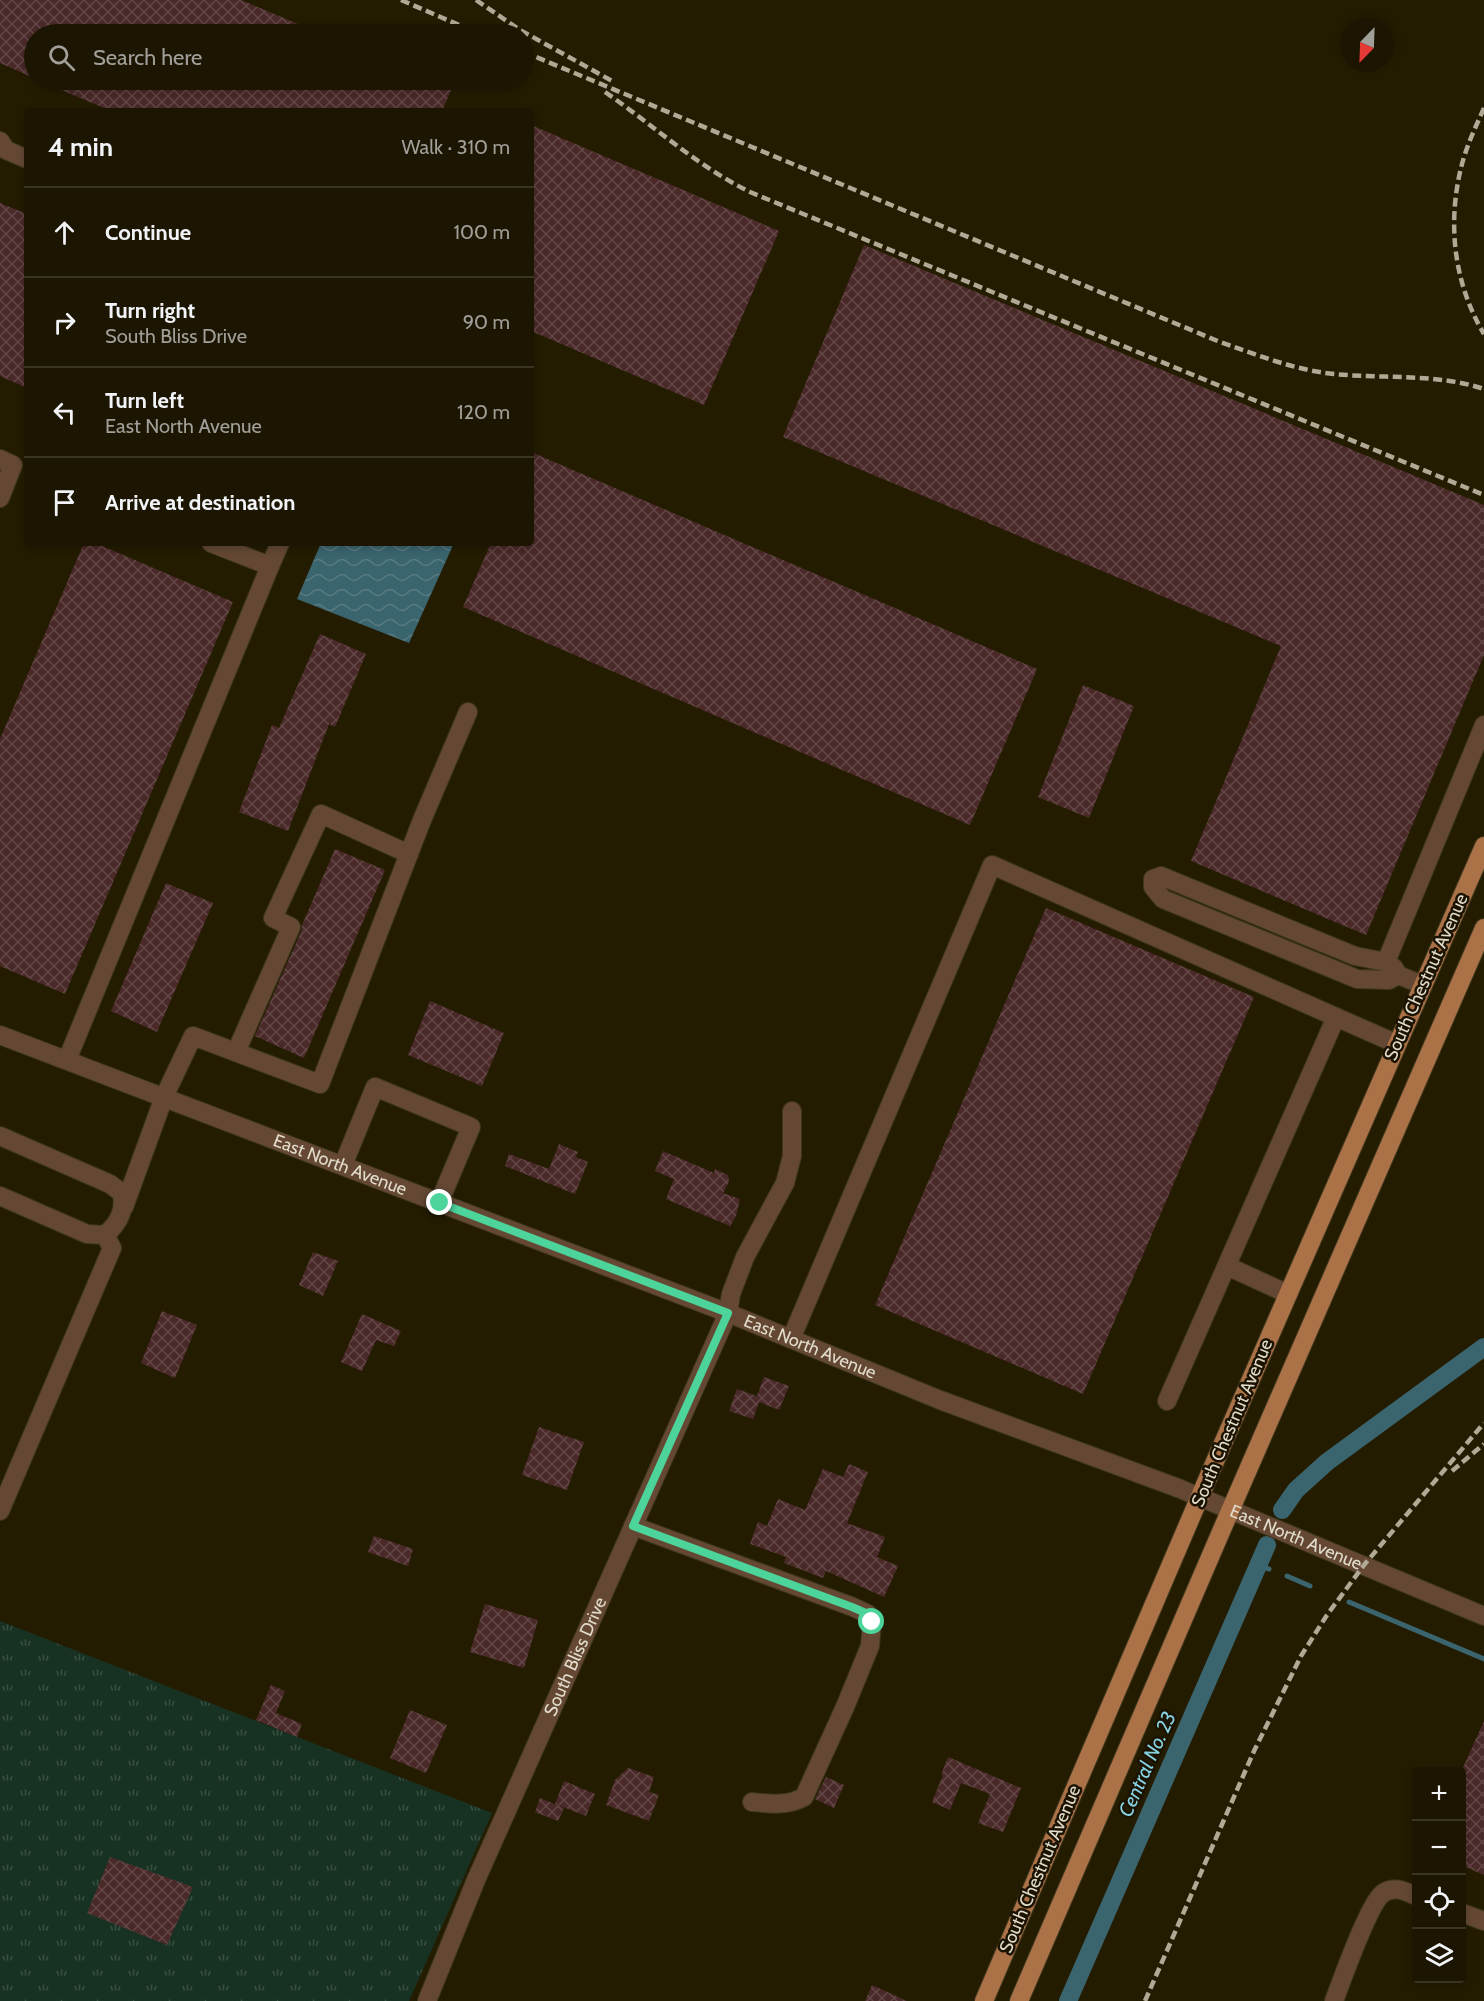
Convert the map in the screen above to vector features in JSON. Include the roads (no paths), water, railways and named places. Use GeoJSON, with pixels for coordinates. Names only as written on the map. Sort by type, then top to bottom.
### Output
{"type":"FeatureCollection","features":[{"type":"Feature","properties":{"kind":"main road","name":"South Chestnut Avenue"},"geometry":{"type":"LineString","coordinates":[[984,2001],[1200,1497],[1484,846]]}},
{"type":"Feature","properties":{"kind":"main road","name":"South Chestnut Avenue"},"geometry":{"type":"LineString","coordinates":[[1019,2001],[1230,1509],[1480,948],[1484,928]]}},
{"type":"Feature","properties":{"kind":"street"},"geometry":{"type":"LineString","coordinates":[[0,141],[6,150],[24,158]]}},
{"type":"Feature","properties":{"kind":"street"},"geometry":{"type":"LineString","coordinates":[[0,498],[13,465]]}},
{"type":"Feature","properties":{"kind":"street"},"geometry":{"type":"LineString","coordinates":[[219,546],[270,566]]}},
{"type":"Feature","properties":{"kind":"street"},"geometry":{"type":"LineString","coordinates":[[67,1060],[279,546]]}},
{"type":"Feature","properties":{"kind":"street"},"geometry":{"type":"LineString","coordinates":[[0,1196],[87,1234],[105,1235],[117,1225],[164,1097],[193,1036],[320,1084],[409,855],[468,712]]}},
{"type":"Feature","properties":{"kind":"street"},"geometry":{"type":"LineString","coordinates":[[1423,985],[1392,968],[1355,956],[1161,876],[1153,879],[1153,887],[1163,899],[1357,979],[1389,980],[1392,968],[1484,725]]}},
{"type":"Feature","properties":{"kind":"street"},"geometry":{"type":"LineString","coordinates":[[236,1052],[291,927],[273,918],[321,814],[409,855]]}},
{"type":"Feature","properties":{"kind":"street"},"geometry":{"type":"LineString","coordinates":[[791,1339],[992,865],[1397,1044]]}},
{"type":"Feature","properties":{"kind":"street"},"geometry":{"type":"LineString","coordinates":[[1167,1401],[1336,1017]]}},
{"type":"Feature","properties":{"kind":"street","name":"East North Avenue"},"geometry":{"type":"LineString","coordinates":[[0,1035],[728,1313],[940,1400],[1200,1497],[1484,1616]]}},
{"type":"Feature","properties":{"kind":"street"},"geometry":{"type":"LineString","coordinates":[[343,1165],[375,1087],[471,1127],[440,1203]]}},
{"type":"Feature","properties":{"kind":"street","name":"South Bliss Drive"},"geometry":{"type":"LineString","coordinates":[[427,2001],[476,1880],[728,1313],[731,1294],[745,1257],[785,1183],[792,1156],[792,1111]]}},
{"type":"Feature","properties":{"kind":"street"},"geometry":{"type":"LineString","coordinates":[[0,1136],[110,1184],[122,1192],[124,1206]]}},
{"type":"Feature","properties":{"kind":"street"},"geometry":{"type":"LineString","coordinates":[[0,1511],[6,1479],[112,1248],[105,1235]]}},
{"type":"Feature","properties":{"kind":"street"},"geometry":{"type":"LineString","coordinates":[[1227,1266],[1288,1294]]}},
{"type":"Feature","properties":{"kind":"street"},"geometry":{"type":"LineString","coordinates":[[633,1526],[852,1607],[868,1614],[872,1622],[870,1646],[804,1797],[795,1802],[782,1804],[752,1802]]}},
{"type":"Feature","properties":{"kind":"street"},"geometry":{"type":"LineString","coordinates":[[1334,2001],[1372,1908],[1382,1893],[1397,1888],[1412,1894]]}},
{"type":"Feature","properties":{"kind":"street"},"geometry":{"type":"LineString","coordinates":[[1466,1915],[1484,1922]]}},
{"type":"Feature","properties":{"kind":"water"},"geometry":{"type":"Polygon","coordinates":[[[320,546],[453,546],[409,643],[297,599],[320,546]]]}},
{"type":"Feature","properties":{"kind":"waterway","name":"Central No. 23"},"geometry":{"type":"LineString","coordinates":[[1282,1510],[1296,1490],[1327,1462],[1484,1347]]}},
{"type":"Feature","properties":{"kind":"waterway","name":"Central No. 23"},"geometry":{"type":"LineString","coordinates":[[1068,2001],[1267,1545]]}},
{"type":"Feature","properties":{"kind":"waterway"},"geometry":{"type":"LineString","coordinates":[[1258,1566],[1269,1569]]}},
{"type":"Feature","properties":{"kind":"waterway"},"geometry":{"type":"LineString","coordinates":[[1287,1576],[1310,1586]]}},
{"type":"Feature","properties":{"kind":"waterway"},"geometry":{"type":"LineString","coordinates":[[1349,1602],[1484,1659]]}},
{"type":"Feature","properties":{"kind":"railway"},"geometry":{"type":"LineString","coordinates":[[401,0],[457,24]]}},
{"type":"Feature","properties":{"kind":"railway"},"geometry":{"type":"LineString","coordinates":[[476,0],[511,24]]}},
{"type":"Feature","properties":{"kind":"railway"},"geometry":{"type":"LineString","coordinates":[[534,38],[614,82]]}},
{"type":"Feature","properties":{"kind":"railway"},"geometry":{"type":"LineString","coordinates":[[534,56],[1248,352],[1290,366],[1319,372],[1429,379],[1484,389]]}},
{"type":"Feature","properties":{"kind":"railway"},"geometry":{"type":"LineString","coordinates":[[605,92],[693,158],[750,192],[1484,495]]}},
{"type":"Feature","properties":{"kind":"railway"},"geometry":{"type":"LineString","coordinates":[[1484,108],[1462,164],[1457,186],[1454,229],[1459,272],[1465,294],[1484,334]]}},
{"type":"Feature","properties":{"kind":"railway"},"geometry":{"type":"LineString","coordinates":[[1145,2001],[1254,1751],[1301,1656],[1327,1615],[1364,1565],[1484,1423]]}},
{"type":"Feature","properties":{"kind":"railway"},"geometry":{"type":"LineString","coordinates":[[1452,1471],[1484,1444]]}}]}
